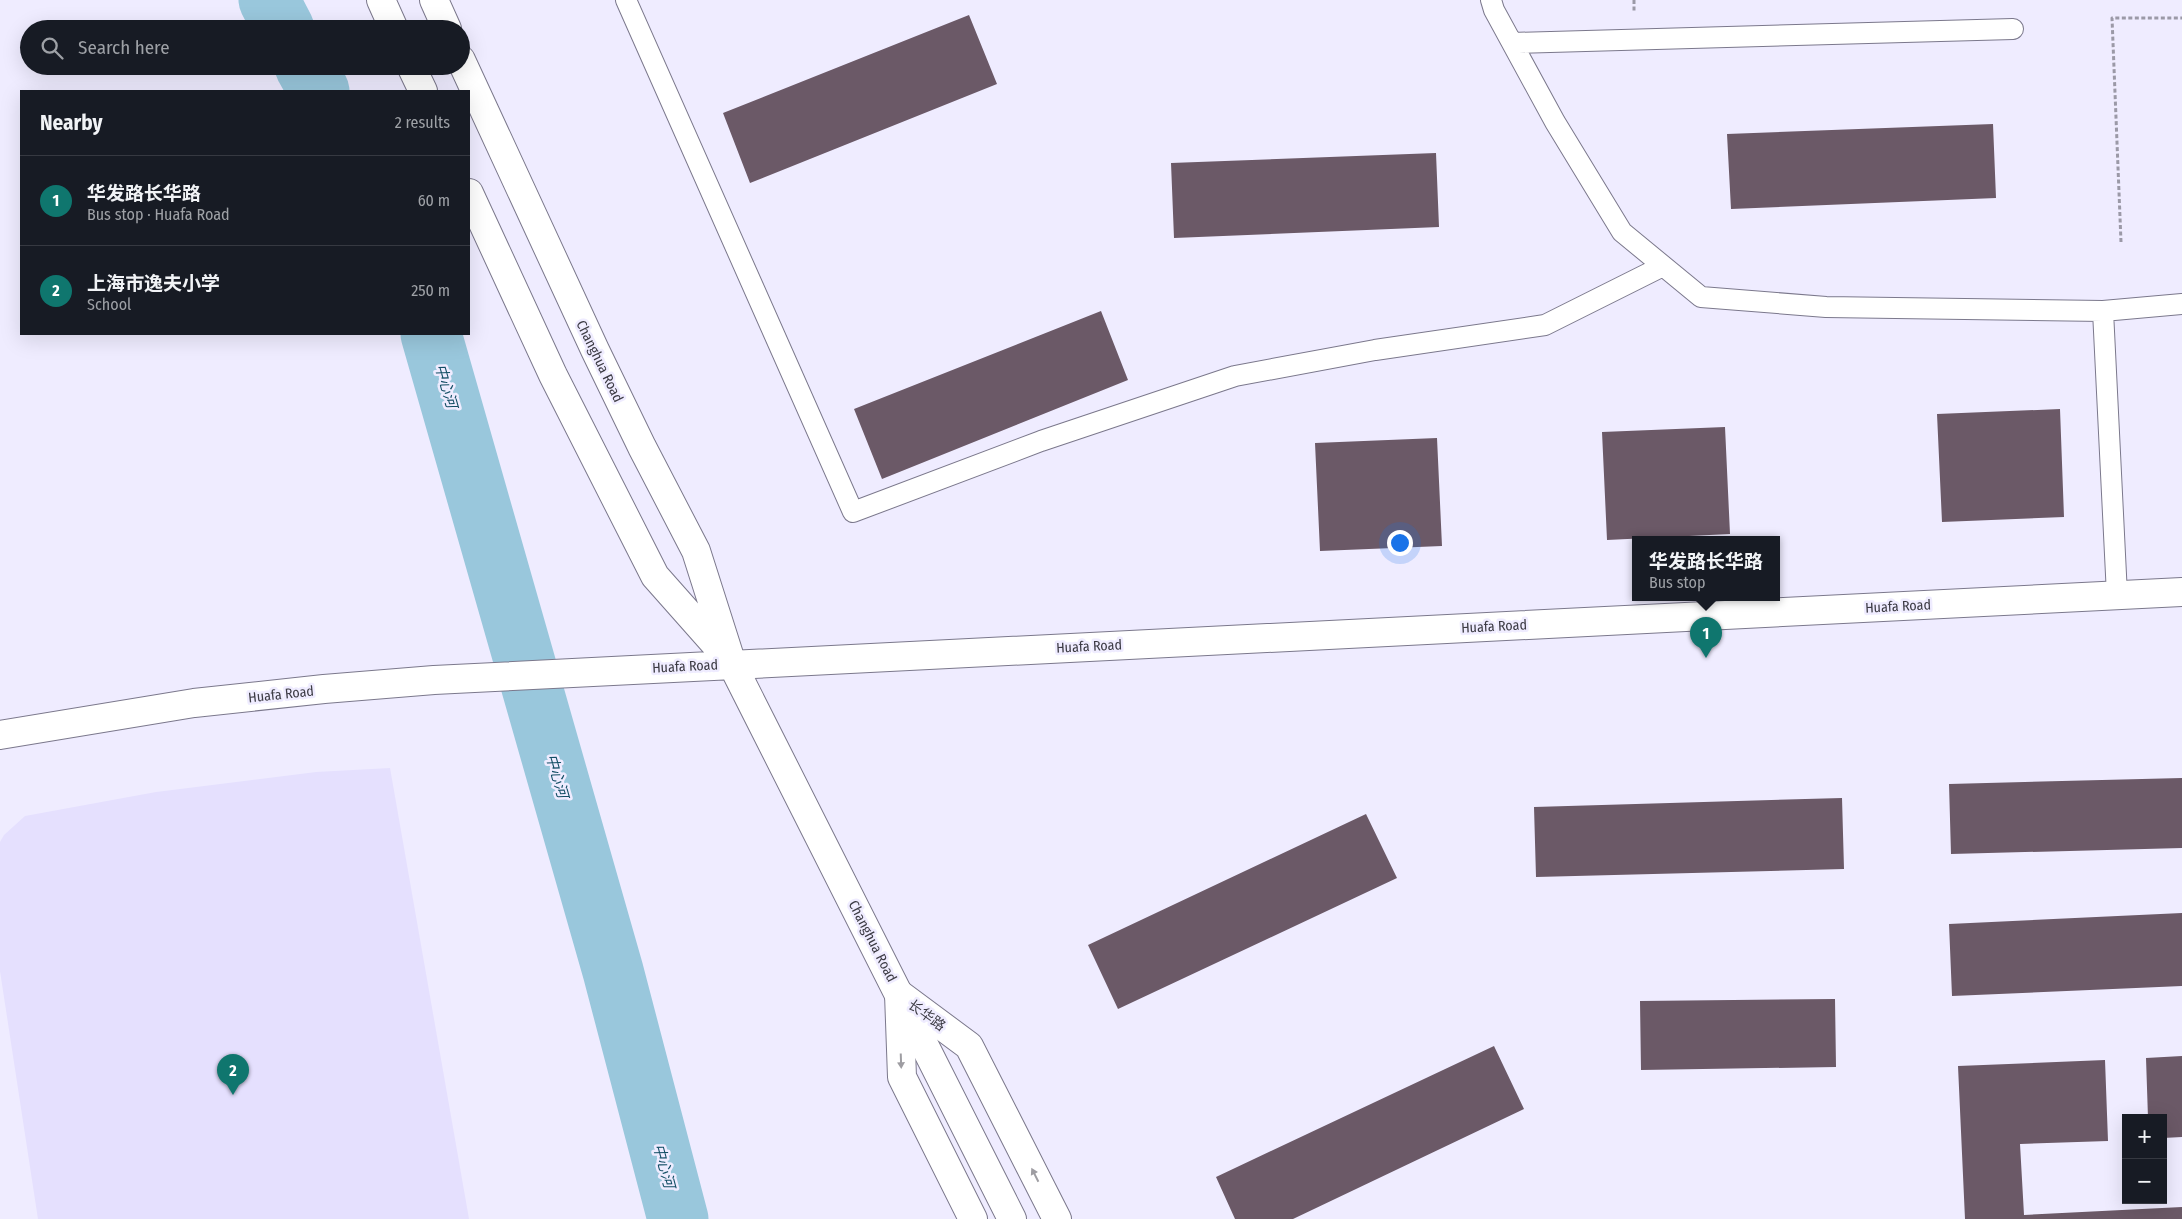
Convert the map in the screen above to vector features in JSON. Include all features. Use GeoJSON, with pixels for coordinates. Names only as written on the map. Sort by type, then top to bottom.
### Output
{"type":"FeatureCollection","features":[{"type":"Feature","properties":{"kind":"street"},"geometry":{"type":"LineString","coordinates":[[381,0],[390,20]]}},
{"type":"Feature","properties":{"kind":"street"},"geometry":{"type":"LineString","coordinates":[[434,0],[443,20]]}},
{"type":"Feature","properties":{"kind":"street"},"geometry":{"type":"LineString","coordinates":[[415,75],[423,90]]}},
{"type":"Feature","properties":{"kind":"street","name":"Changhua Road"},"geometry":{"type":"LineString","coordinates":[[468,75],[595,350],[642,447],[696,551],[732,664],[1012,1219]]}},
{"type":"Feature","properties":{"kind":"street","name":"Changhua Road"},"geometry":{"type":"LineString","coordinates":[[470,195],[553,375],[655,576],[732,664]]}},
{"type":"Feature","properties":{"kind":"street","name":"Huafa Road"},"geometry":{"type":"LineString","coordinates":[[0,735],[194,703],[324,689],[434,680],[2182,592]]}},
{"type":"Feature","properties":{"kind":"street","name":"长华路"},"geometry":{"type":"LineString","coordinates":[[899,994],[902,1077],[973,1219]]}},
{"type":"Feature","properties":{"kind":"street","name":"长华路"},"geometry":{"type":"LineString","coordinates":[[899,994],[969,1046],[1057,1219]]}},
{"type":"Feature","properties":{"kind":"lane"},"geometry":{"type":"LineString","coordinates":[[626,0],[853,512],[1041,441],[1234,376],[1375,350],[1545,325],[1663,266]]}},
{"type":"Feature","properties":{"kind":"lane"},"geometry":{"type":"LineString","coordinates":[[1492,0],[1494,10],[1555,122],[1622,232],[1701,297],[1826,308],[2103,311],[2182,304]]}},
{"type":"Feature","properties":{"kind":"lane"},"geometry":{"type":"LineString","coordinates":[[1512,43],[2013,29]]}},
{"type":"Feature","properties":{"kind":"lane"},"geometry":{"type":"LineString","coordinates":[[2103,311],[2116,595]]}},
{"type":"Feature","properties":{"kind":"path"},"geometry":{"type":"LineString","coordinates":[[2121,242],[2112,18],[2182,18]]}},
{"type":"Feature","properties":{"kind":"shaded area"},"geometry":{"type":"Polygon","coordinates":[[[390,768],[469,1219],[38,1219],[0,971],[0,842],[4,835],[25,816],[156,792],[316,772],[390,768]]]}},
{"type":"Feature","properties":{"kind":"building"},"geometry":{"type":"Polygon","coordinates":[[[969,15],[997,84],[750,183],[723,113],[969,15]]]}},
{"type":"Feature","properties":{"kind":"building"},"geometry":{"type":"Polygon","coordinates":[[[1993,124],[1996,198],[1731,209],[1727,134],[1993,124]]]}},
{"type":"Feature","properties":{"kind":"building"},"geometry":{"type":"Polygon","coordinates":[[[1436,153],[1439,227],[1174,238],[1171,163],[1436,153]]]}},
{"type":"Feature","properties":{"kind":"building"},"geometry":{"type":"Polygon","coordinates":[[[1101,311],[1128,380],[882,479],[854,409],[1101,311]]]}},
{"type":"Feature","properties":{"kind":"building"},"geometry":{"type":"Polygon","coordinates":[[[2060,409],[2064,517],[1942,522],[1937,414],[2060,409]]]}},
{"type":"Feature","properties":{"kind":"building"},"geometry":{"type":"Polygon","coordinates":[[[1725,427],[1730,534],[1632,536],[1632,539],[1607,540],[1602,432],[1725,427]]]}},
{"type":"Feature","properties":{"kind":"building"},"geometry":{"type":"Polygon","coordinates":[[[1437,438],[1442,546],[1320,551],[1315,443],[1437,438]]]}},
{"type":"Feature","properties":{"kind":"building"},"geometry":{"type":"Polygon","coordinates":[[[2182,778],[2182,848],[1951,854],[1949,784],[2182,778]]]}},
{"type":"Feature","properties":{"kind":"building"},"geometry":{"type":"Polygon","coordinates":[[[1842,798],[1844,869],[1536,877],[1534,807],[1842,798]]]}},
{"type":"Feature","properties":{"kind":"building"},"geometry":{"type":"Polygon","coordinates":[[[1366,814],[1397,878],[1118,1009],[1088,945],[1366,814]]]}},
{"type":"Feature","properties":{"kind":"building"},"geometry":{"type":"Polygon","coordinates":[[[2182,913],[2182,986],[1952,996],[1949,924],[2182,913]]]}},
{"type":"Feature","properties":{"kind":"building"},"geometry":{"type":"Polygon","coordinates":[[[1835,999],[1836,1067],[1641,1070],[1640,1001],[1835,999]]]}},
{"type":"Feature","properties":{"kind":"building"},"geometry":{"type":"Polygon","coordinates":[[[1494,1046],[1524,1109],[1293,1219],[1235,1219],[1216,1177],[1494,1046]]]}},
{"type":"Feature","properties":{"kind":"building"},"geometry":{"type":"Polygon","coordinates":[[[2182,1056],[2182,1137],[2167,1138],[2167,1114],[2148,1114],[2146,1058],[2182,1056]]]}},
{"type":"Feature","properties":{"kind":"building"},"geometry":{"type":"Polygon","coordinates":[[[2105,1060],[2108,1141],[2020,1144],[2024,1215],[2182,1207],[2182,1219],[1965,1219],[1958,1066],[2105,1060]]]}},
{"type":"Feature","properties":{"kind":"waterway","name":"中心河"},"geometry":{"type":"LineString","coordinates":[[269,0],[279,20]]}},
{"type":"Feature","properties":{"kind":"waterway","name":"中心河"},"geometry":{"type":"LineString","coordinates":[[310,75],[318,90]]}},
{"type":"Feature","properties":{"kind":"waterway","name":"中心河"},"geometry":{"type":"LineString","coordinates":[[431,335],[613,971],[678,1219]]}},
{"type":"Feature","properties":{"kind":"place","name":"华发路长华路"},"geometry":{"type":"Point","coordinates":[1706,658]}},
{"type":"Feature","properties":{"kind":"place","name":"上海市逸夫小学"},"geometry":{"type":"Point","coordinates":[233,1095]}}]}
